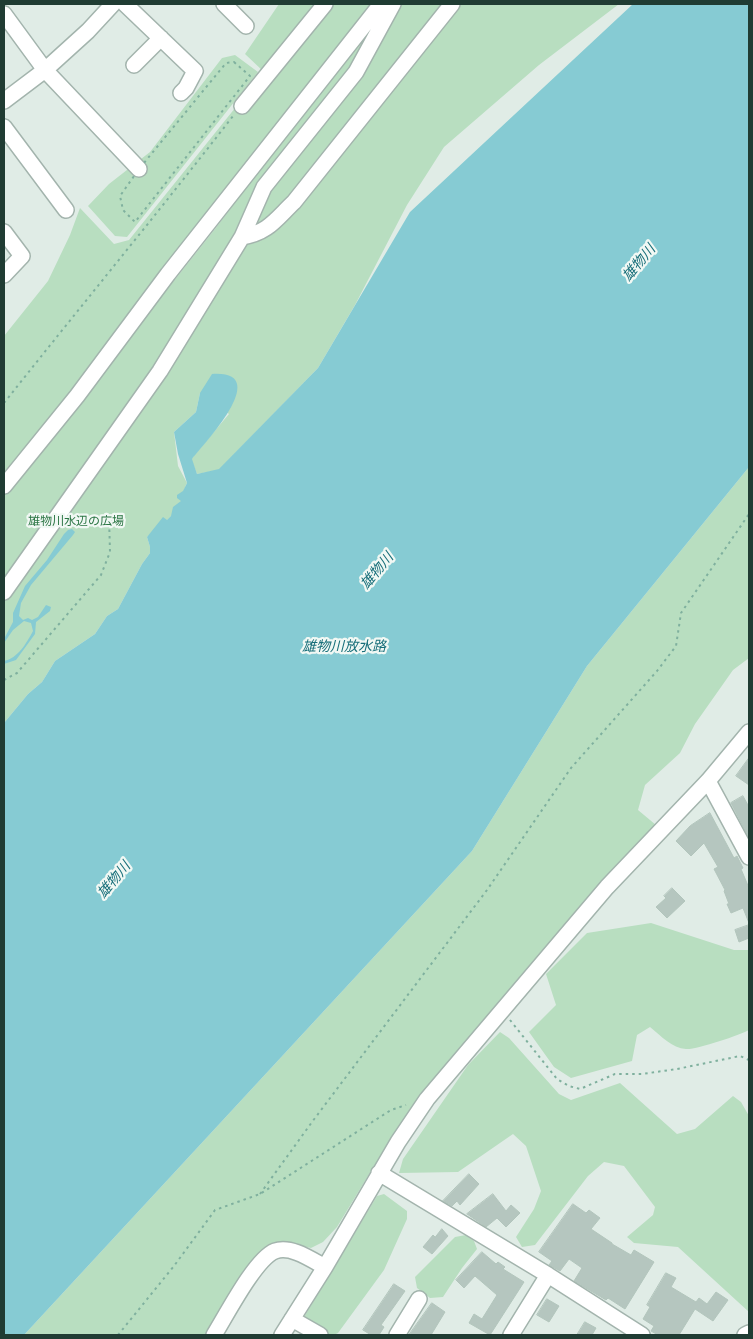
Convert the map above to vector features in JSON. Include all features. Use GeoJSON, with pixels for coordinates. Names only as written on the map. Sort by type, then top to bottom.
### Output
{"type":"FeatureCollection","features":[{"type":"Feature","properties":{"kind":"street"},"geometry":{"type":"LineString","coordinates":[[4,101],[45,70],[88,31],[113,4]]}},
{"type":"Feature","properties":{"kind":"street"},"geometry":{"type":"LineString","coordinates":[[125,4],[195,71],[186,88],[181,93]]}},
{"type":"Feature","properties":{"kind":"street"},"geometry":{"type":"LineString","coordinates":[[224,4],[246,26]]}},
{"type":"Feature","properties":{"kind":"street"},"geometry":{"type":"LineString","coordinates":[[242,106],[325,4]]}},
{"type":"Feature","properties":{"kind":"street"},"geometry":{"type":"LineString","coordinates":[[4,486],[381,4]]}},
{"type":"Feature","properties":{"kind":"street"},"geometry":{"type":"LineString","coordinates":[[4,592],[160,371],[242,236],[264,187],[356,72],[393,4]]}},
{"type":"Feature","properties":{"kind":"street"},"geometry":{"type":"LineString","coordinates":[[242,236],[253,235],[266,230],[294,202],[452,4]]}},
{"type":"Feature","properties":{"kind":"street"},"geometry":{"type":"LineString","coordinates":[[4,14],[45,70],[139,169]]}},
{"type":"Feature","properties":{"kind":"street"},"geometry":{"type":"LineString","coordinates":[[134,65],[160,38]]}},
{"type":"Feature","properties":{"kind":"street"},"geometry":{"type":"LineString","coordinates":[[4,126],[66,210]]}},
{"type":"Feature","properties":{"kind":"street"},"geometry":{"type":"LineString","coordinates":[[4,232],[22,256],[4,275]]}},
{"type":"Feature","properties":{"kind":"street"},"geometry":{"type":"LineString","coordinates":[[282,1335],[326,1267],[398,1142],[427,1099],[607,887],[708,781],[749,734]]}},
{"type":"Feature","properties":{"kind":"street"},"geometry":{"type":"LineString","coordinates":[[708,781],[749,857]]}},
{"type":"Feature","properties":{"kind":"street"},"geometry":{"type":"LineString","coordinates":[[379,1173],[548,1274],[642,1335]]}},
{"type":"Feature","properties":{"kind":"street"},"geometry":{"type":"LineString","coordinates":[[214,1335],[250,1277],[264,1259],[276,1251],[290,1250],[326,1267]]}},
{"type":"Feature","properties":{"kind":"street"},"geometry":{"type":"LineString","coordinates":[[511,1335],[548,1274]]}},
{"type":"Feature","properties":{"kind":"street"},"geometry":{"type":"LineString","coordinates":[[396,1335],[419,1299]]}},
{"type":"Feature","properties":{"kind":"street"},"geometry":{"type":"LineString","coordinates":[[292,1319],[320,1335]]}},
{"type":"Feature","properties":{"kind":"street"},"geometry":{"type":"LineString","coordinates":[[745,1335],[749,1333]]}},
{"type":"Feature","properties":{"kind":"path"},"geometry":{"type":"LineString","coordinates":[[226,62],[234,62],[250,76],[135,222],[122,210],[120,196],[139,169],[226,62]]}},
{"type":"Feature","properties":{"kind":"path"},"geometry":{"type":"LineString","coordinates":[[4,403],[242,106]]}},
{"type":"Feature","properties":{"kind":"path"},"geometry":{"type":"LineString","coordinates":[[260,1194],[487,890],[570,768],[658,671],[676,646],[681,613],[749,514]]}},
{"type":"Feature","properties":{"kind":"path"},"geometry":{"type":"LineString","coordinates":[[4,680],[17,673],[101,575],[110,552],[109,518]]}},
{"type":"Feature","properties":{"kind":"path"},"geometry":{"type":"LineString","coordinates":[[501,1011],[517,1028],[557,1079],[569,1086],[580,1089],[615,1074],[642,1074],[677,1069],[740,1056],[749,1060]]}},
{"type":"Feature","properties":{"kind":"path"},"geometry":{"type":"LineString","coordinates":[[118,1335],[174,1266],[215,1210],[260,1194],[391,1110],[427,1099]]}},
{"type":"Feature","properties":{"kind":"green space"},"geometry":{"type":"Polygon","coordinates":[[[279,4],[372,4],[4,478],[4,336],[48,281],[70,235],[80,208],[114,244],[129,240],[264,72],[245,54],[279,4]]]}},
{"type":"Feature","properties":{"kind":"green space","name":"雄物川水辺の広場"},"geometry":{"type":"Polygon","coordinates":[[[389,4],[619,4],[539,65],[444,147],[407,205],[355,305],[318,368],[219,470],[197,474],[191,459],[229,414],[200,393],[196,412],[174,432],[178,466],[187,483],[182,500],[170,517],[147,537],[150,553],[118,609],[107,616],[95,634],[55,661],[42,682],[28,694],[4,723],[4,495],[215,229],[330,77],[389,4]]]}},
{"type":"Feature","properties":{"kind":"green space"},"geometry":{"type":"Polygon","coordinates":[[[235,55],[258,72],[127,237],[115,236],[88,206],[109,184],[150,152],[222,58],[235,55]]]}},
{"type":"Feature","properties":{"kind":"green space"},"geometry":{"type":"Polygon","coordinates":[[[749,467],[749,658],[733,670],[695,724],[680,753],[645,785],[638,810],[656,825],[489,1014],[374,1166],[337,1227],[323,1242],[311,1248],[288,1243],[275,1243],[256,1257],[206,1335],[24,1335],[472,851],[587,666],[749,467]]]}},
{"type":"Feature","properties":{"kind":"green space"},"geometry":{"type":"Polygon","coordinates":[[[651,923],[734,950],[749,950],[749,1030],[708,1045],[686,1049],[671,1044],[650,1027],[637,1035],[632,1061],[571,1078],[554,1067],[529,1032],[556,1005],[546,974],[587,933],[651,923]]]}},
{"type":"Feature","properties":{"kind":"green space"},"geometry":{"type":"Polygon","coordinates":[[[500,1032],[509,1038],[559,1094],[571,1100],[620,1083],[677,1134],[695,1129],[733,1096],[741,1102],[749,1116],[749,1312],[678,1247],[634,1243],[627,1237],[653,1215],[655,1207],[624,1166],[604,1162],[588,1176],[535,1245],[522,1247],[516,1237],[534,1209],[541,1191],[526,1146],[513,1134],[458,1172],[399,1173],[403,1159],[468,1065],[500,1032]]]}},
{"type":"Feature","properties":{"kind":"green space"},"geometry":{"type":"Polygon","coordinates":[[[384,1194],[407,1211],[407,1219],[384,1270],[338,1333],[329,1335],[316,1331],[304,1324],[304,1317],[377,1196],[384,1194]]]}},
{"type":"Feature","properties":{"kind":"green space"},"geometry":{"type":"Polygon","coordinates":[[[466,1235],[474,1241],[477,1249],[443,1297],[430,1298],[417,1288],[415,1277],[455,1237],[466,1235]]]}},
{"type":"Feature","properties":{"kind":"water","name":"雄物川放水路"},"geometry":{"type":"Polygon","coordinates":[[[633,4],[749,4],[749,467],[587,666],[472,851],[24,1335],[4,1335],[4,723],[28,694],[42,682],[55,661],[95,634],[107,616],[118,609],[150,553],[147,537],[163,517],[167,520],[171,516],[173,507],[181,501],[177,498],[177,495],[183,491],[187,483],[178,454],[174,432],[196,412],[200,393],[212,374],[229,376],[237,383],[236,395],[230,409],[220,424],[192,459],[197,474],[219,469],[318,368],[410,212],[633,4]]]}},
{"type":"Feature","properties":{"kind":"water"},"geometry":{"type":"Polygon","coordinates":[[[72,529],[75,532],[73,535],[31,585],[21,603],[19,616],[23,620],[28,618],[32,620],[38,617],[46,605],[51,607],[50,611],[36,622],[35,634],[16,660],[4,664],[4,661],[13,657],[21,650],[33,631],[31,623],[24,621],[13,630],[4,643],[4,639],[13,622],[13,613],[25,586],[47,560],[64,534],[72,529]]]}},
{"type":"Feature","properties":{"kind":"building"},"geometry":{"type":"Polygon","coordinates":[[[749,758],[749,785],[736,776],[749,758]]]}},
{"type":"Feature","properties":{"kind":"building"},"geometry":{"type":"Polygon","coordinates":[[[743,796],[749,807],[749,838],[731,803],[743,796]]]}},
{"type":"Feature","properties":{"kind":"building"},"geometry":{"type":"Polygon","coordinates":[[[710,813],[734,858],[737,856],[743,868],[741,869],[749,888],[749,923],[743,908],[731,913],[727,904],[729,904],[725,890],[714,869],[718,867],[704,843],[691,856],[676,841],[690,826],[710,813]]]}},
{"type":"Feature","properties":{"kind":"building"},"geometry":{"type":"Polygon","coordinates":[[[672,888],[685,901],[667,918],[656,907],[666,898],[664,896],[672,888]]]}},
{"type":"Feature","properties":{"kind":"building"},"geometry":{"type":"Polygon","coordinates":[[[749,925],[749,938],[739,942],[735,930],[749,925]]]}},
{"type":"Feature","properties":{"kind":"building"},"geometry":{"type":"Polygon","coordinates":[[[469,1174],[479,1184],[460,1205],[457,1201],[452,1206],[443,1201],[469,1174]]]}},
{"type":"Feature","properties":{"kind":"building"},"geometry":{"type":"Polygon","coordinates":[[[493,1194],[506,1211],[511,1205],[520,1213],[506,1227],[497,1218],[486,1227],[467,1214],[493,1194]]]}},
{"type":"Feature","properties":{"kind":"building"},"geometry":{"type":"Polygon","coordinates":[[[573,1204],[586,1213],[589,1210],[600,1218],[591,1229],[631,1255],[634,1250],[654,1262],[625,1309],[574,1281],[582,1268],[569,1259],[560,1271],[549,1265],[552,1261],[539,1252],[573,1204]]]}},
{"type":"Feature","properties":{"kind":"building"},"geometry":{"type":"Polygon","coordinates":[[[442,1229],[448,1236],[432,1254],[423,1247],[433,1235],[435,1237],[442,1229]]]}},
{"type":"Feature","properties":{"kind":"building"},"geometry":{"type":"Polygon","coordinates":[[[482,1252],[496,1264],[498,1262],[505,1267],[503,1269],[524,1282],[490,1335],[469,1323],[474,1314],[482,1319],[497,1295],[475,1276],[464,1288],[456,1280],[482,1252]]]}},
{"type":"Feature","properties":{"kind":"building"},"geometry":{"type":"Polygon","coordinates":[[[666,1273],[676,1278],[671,1287],[696,1302],[699,1298],[707,1304],[716,1292],[728,1300],[713,1321],[695,1309],[679,1335],[658,1335],[651,1331],[654,1326],[643,1319],[650,1307],[647,1305],[666,1273]]]}},
{"type":"Feature","properties":{"kind":"building"},"geometry":{"type":"Polygon","coordinates":[[[394,1284],[405,1291],[381,1325],[384,1327],[379,1335],[371,1335],[363,1330],[394,1284]]]}},
{"type":"Feature","properties":{"kind":"building"},"geometry":{"type":"Polygon","coordinates":[[[547,1299],[559,1306],[549,1322],[537,1315],[547,1299]]]}},
{"type":"Feature","properties":{"kind":"building"},"geometry":{"type":"Polygon","coordinates":[[[432,1303],[445,1312],[431,1335],[409,1335],[432,1303]]]}},
{"type":"Feature","properties":{"kind":"building"},"geometry":{"type":"Polygon","coordinates":[[[585,1322],[596,1328],[592,1335],[577,1335],[585,1322]]]}},
{"type":"Feature","properties":{"kind":"water label","name":"雄物川"},"geometry":{"type":"Point","coordinates":[639,263]}},
{"type":"Feature","properties":{"kind":"water label","name":"雄物川"},"geometry":{"type":"Point","coordinates":[377,571]}},
{"type":"Feature","properties":{"kind":"water label","name":"雄物川"},"geometry":{"type":"Point","coordinates":[114,880]}}]}
